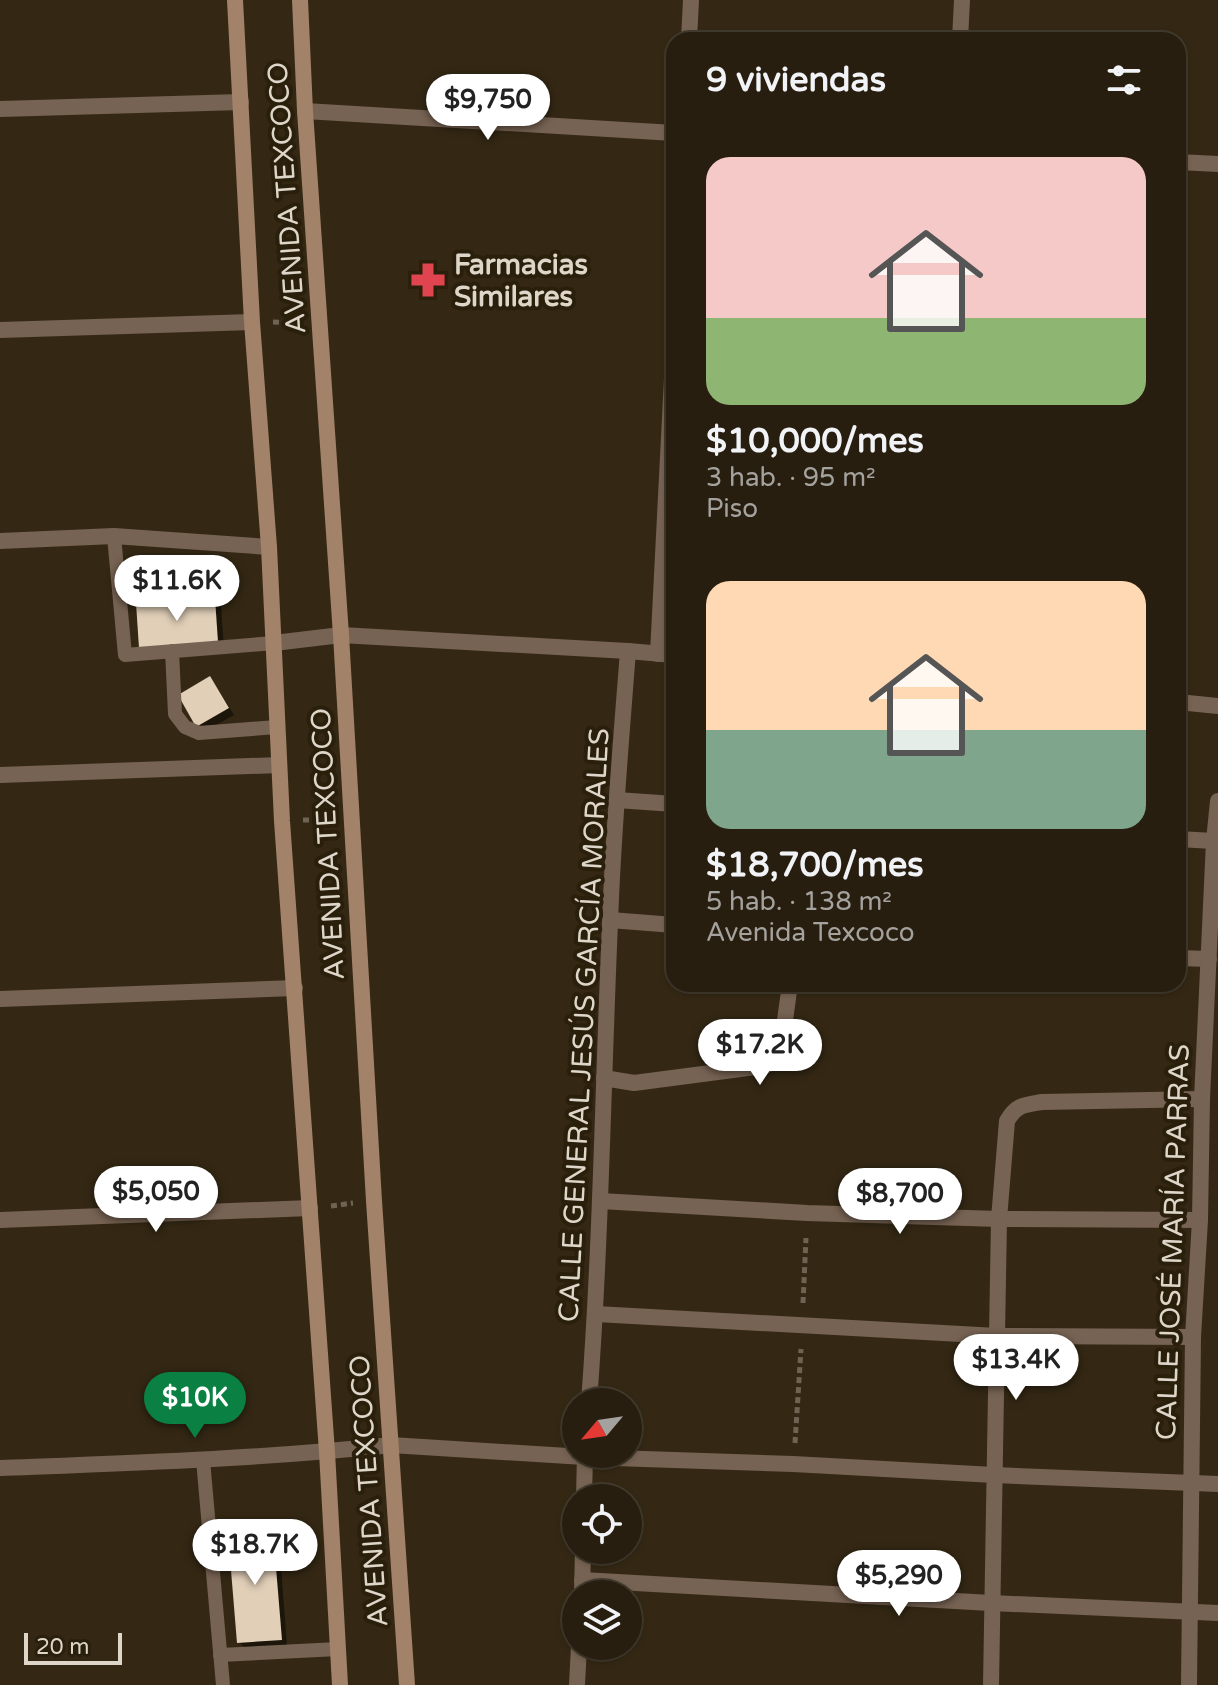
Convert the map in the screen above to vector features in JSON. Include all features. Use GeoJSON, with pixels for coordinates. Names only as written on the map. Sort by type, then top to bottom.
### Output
{"type":"FeatureCollection","features":[{"type":"Feature","properties":{"kind":"main road","name":"AVENIDA TEXCOCO"},"geometry":{"type":"LineString","coordinates":[[235,0],[252,322],[269,547],[282,821],[327,1452],[340,1685]]}},
{"type":"Feature","properties":{"kind":"main road","name":"AVENIDA TEXCOCO"},"geometry":{"type":"LineString","coordinates":[[300,0],[407,1685]]}},
{"type":"Feature","properties":{"kind":"street"},"geometry":{"type":"LineString","coordinates":[[689,32],[691,0]]}},
{"type":"Feature","properties":{"kind":"street"},"geometry":{"type":"LineString","coordinates":[[960,32],[962,0]]}},
{"type":"Feature","properties":{"kind":"street"},"geometry":{"type":"LineString","coordinates":[[0,109],[241,102]]}},
{"type":"Feature","properties":{"kind":"street"},"geometry":{"type":"LineString","coordinates":[[305,111],[666,133]]}},
{"type":"Feature","properties":{"kind":"street"},"geometry":{"type":"LineString","coordinates":[[1186,162],[1218,164]]}},
{"type":"Feature","properties":{"kind":"street"},"geometry":{"type":"LineString","coordinates":[[0,330],[252,322]]}},
{"type":"Feature","properties":{"kind":"street"},"geometry":{"type":"LineString","coordinates":[[0,541],[114,536],[269,547]]}},
{"type":"Feature","properties":{"kind":"street"},"geometry":{"type":"LineString","coordinates":[[274,643],[341,635],[666,654]]}},
{"type":"Feature","properties":{"kind":"street","name":"CALLE GENERAL JESÚS GARCÍA MORALES"},"geometry":{"type":"LineString","coordinates":[[590,1388],[601,1201],[610,920],[628,651]]}},
{"type":"Feature","properties":{"kind":"street"},"geometry":{"type":"LineString","coordinates":[[1186,703],[1218,706]]}},
{"type":"Feature","properties":{"kind":"street"},"geometry":{"type":"LineString","coordinates":[[0,775],[279,765]]}},
{"type":"Feature","properties":{"kind":"street"},"geometry":{"type":"LineString","coordinates":[[617,800],[666,803]]}},
{"type":"Feature","properties":{"kind":"street","name":"CALLE JOSÉ MARÍA PARRAS"},"geometry":{"type":"LineString","coordinates":[[1189,1685],[1193,1337],[1218,801]]}},
{"type":"Feature","properties":{"kind":"street"},"geometry":{"type":"LineString","coordinates":[[1186,839],[1214,841]]}},
{"type":"Feature","properties":{"kind":"street"},"geometry":{"type":"LineString","coordinates":[[610,920],[666,924]]}},
{"type":"Feature","properties":{"kind":"street"},"geometry":{"type":"LineString","coordinates":[[1186,958],[1209,959]]}},
{"type":"Feature","properties":{"kind":"street"},"geometry":{"type":"LineString","coordinates":[[0,999],[295,988]]}},
{"type":"Feature","properties":{"kind":"street"},"geometry":{"type":"LineString","coordinates":[[604,1078],[634,1083],[772,1063],[779,1057],[781,1049],[789,992]]}},
{"type":"Feature","properties":{"kind":"street"},"geometry":{"type":"LineString","coordinates":[[991,1685],[999,1219],[1007,1121],[1014,1109],[1042,1102],[1202,1099]]}},
{"type":"Feature","properties":{"kind":"street"},"geometry":{"type":"LineString","coordinates":[[601,1201],[807,1213],[999,1219],[1200,1220]]}},
{"type":"Feature","properties":{"kind":"street"},"geometry":{"type":"LineString","coordinates":[[0,1220],[310,1208]]}},
{"type":"Feature","properties":{"kind":"street"},"geometry":{"type":"LineString","coordinates":[[596,1314],[997,1336],[1193,1337]]}},
{"type":"Feature","properties":{"kind":"street"},"geometry":{"type":"LineString","coordinates":[[0,1468],[203,1460],[391,1445],[562,1455]]}},
{"type":"Feature","properties":{"kind":"street"},"geometry":{"type":"LineString","coordinates":[[642,1458],[1218,1484]]}},
{"type":"Feature","properties":{"kind":"street"},"geometry":{"type":"LineString","coordinates":[[642,1589],[1218,1613]]}},
{"type":"Feature","properties":{"kind":"street"},"geometry":{"type":"LineString","coordinates":[[577,1685],[578,1660]]}},
{"type":"Feature","properties":{"kind":"lane"},"geometry":{"type":"LineString","coordinates":[[114,536],[125,655],[274,643]]}},
{"type":"Feature","properties":{"kind":"lane"},"geometry":{"type":"LineString","coordinates":[[172,651],[175,714],[185,727],[199,733],[277,727]]}},
{"type":"Feature","properties":{"kind":"lane"},"geometry":{"type":"LineString","coordinates":[[203,1460],[223,1685]]}},
{"type":"Feature","properties":{"kind":"lane"},"geometry":{"type":"LineString","coordinates":[[220,1655],[338,1649]]}},
{"type":"Feature","properties":{"kind":"path"},"geometry":{"type":"LineString","coordinates":[[252,322],[320,324]]}},
{"type":"Feature","properties":{"kind":"path"},"geometry":{"type":"LineString","coordinates":[[282,821],[351,819]]}},
{"type":"Feature","properties":{"kind":"path"},"geometry":{"type":"LineString","coordinates":[[310,1208],[374,1201]]}},
{"type":"Feature","properties":{"kind":"building"},"geometry":{"type":"Polygon","coordinates":[[[215,598],[218,642],[139,648],[136,603],[215,598]]]}},
{"type":"Feature","properties":{"kind":"building"},"geometry":{"type":"Polygon","coordinates":[[[210,676],[229,708],[196,727],[178,695],[210,676]]]}},
{"type":"Feature","properties":{"kind":"building"},"geometry":{"type":"Polygon","coordinates":[[[273,1531],[282,1640],[237,1643],[228,1534],[273,1531]]]}},
{"type":"Feature","properties":{"kind":"place","name":"Farmacias Similares"},"geometry":{"type":"Point","coordinates":[428,280]}}]}
